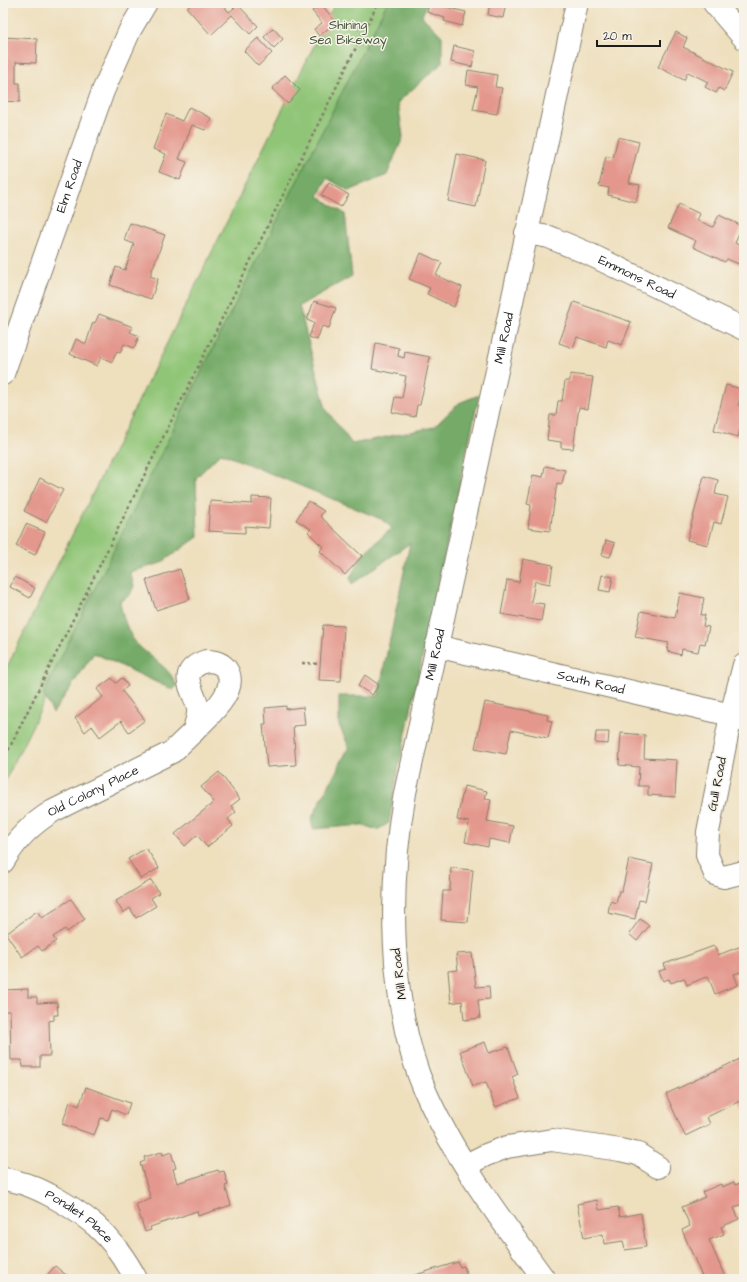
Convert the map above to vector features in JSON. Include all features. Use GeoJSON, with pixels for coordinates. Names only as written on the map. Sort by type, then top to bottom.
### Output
{"type":"FeatureCollection","features":[{"type":"Feature","properties":{"kind":"street","name":"Elm Road"},"geometry":{"type":"LineString","coordinates":[[3,374],[103,91],[130,30],[146,3]]}},
{"type":"Feature","properties":{"kind":"street","name":"Mill Road"},"geometry":{"type":"LineString","coordinates":[[543,1279],[493,1209],[466,1165],[436,1113],[415,1064],[406,1027],[395,949],[393,900],[400,816],[577,3]]}},
{"type":"Feature","properties":{"kind":"street"},"geometry":{"type":"LineString","coordinates":[[714,3],[744,38]]}},
{"type":"Feature","properties":{"kind":"street","name":"Emmons Road"},"geometry":{"type":"LineString","coordinates":[[526,234],[549,237],[587,253],[744,329]]}},
{"type":"Feature","properties":{"kind":"street","name":"South Road"},"geometry":{"type":"LineString","coordinates":[[436,646],[737,718]]}},
{"type":"Feature","properties":{"kind":"street","name":"Gull Road"},"geometry":{"type":"LineString","coordinates":[[744,665],[737,718],[708,832],[707,855],[715,874],[724,877],[744,872]]}},
{"type":"Feature","properties":{"kind":"street","name":"Old Colony Place"},"geometry":{"type":"LineString","coordinates":[[3,862],[23,832],[35,822],[53,811],[172,752],[194,731]]}},
{"type":"Feature","properties":{"kind":"street"},"geometry":{"type":"LineString","coordinates":[[466,1165],[507,1147],[552,1140],[638,1154],[658,1166]]}},
{"type":"Feature","properties":{"kind":"street","name":"Pondlet Place"},"geometry":{"type":"LineString","coordinates":[[3,1178],[28,1186],[62,1202],[96,1226],[116,1250],[136,1279]]}},
{"type":"Feature","properties":{"kind":"path"},"geometry":{"type":"LineString","coordinates":[[3,761],[378,3]]}},
{"type":"Feature","properties":{"kind":"path"},"geometry":{"type":"LineString","coordinates":[[302,663],[320,664]]}},
{"type":"Feature","properties":{"kind":"green space","name":"Shining Sea Bikeway"},"geometry":{"type":"Polygon","coordinates":[[[335,3],[391,3],[3,785],[3,675],[335,3]]]}},
{"type":"Feature","properties":{"kind":"green space"},"geometry":{"type":"Polygon","coordinates":[[[387,3],[427,3],[422,16],[442,36],[442,63],[398,102],[403,137],[387,175],[349,191],[327,178],[318,196],[345,214],[352,276],[299,306],[326,409],[352,444],[434,427],[459,403],[479,395],[398,770],[389,823],[377,830],[363,825],[313,829],[311,819],[349,747],[339,725],[339,696],[378,696],[410,543],[352,584],[350,577],[365,552],[392,528],[381,519],[221,453],[196,478],[198,537],[161,563],[130,572],[134,586],[130,595],[120,601],[126,623],[134,640],[142,649],[170,673],[177,686],[173,690],[94,653],[53,713],[43,694],[222,330],[387,3]]]}},
{"type":"Feature","properties":{"kind":"building"},"geometry":{"type":"Polygon","coordinates":[[[193,3],[221,3],[229,12],[238,5],[258,26],[250,34],[232,15],[211,35],[187,8],[193,3]]]}},
{"type":"Feature","properties":{"kind":"building"},"geometry":{"type":"Polygon","coordinates":[[[429,3],[466,12],[462,26],[444,21],[445,18],[427,12],[429,3]]]}},
{"type":"Feature","properties":{"kind":"building"},"geometry":{"type":"Polygon","coordinates":[[[490,3],[506,3],[503,18],[488,15],[490,3]]]}},
{"type":"Feature","properties":{"kind":"building"},"geometry":{"type":"Polygon","coordinates":[[[321,4],[336,22],[319,36],[314,29],[322,23],[312,11],[321,4]]]}},
{"type":"Feature","properties":{"kind":"building"},"geometry":{"type":"Polygon","coordinates":[[[273,28],[283,39],[274,48],[264,37],[273,28]]]}},
{"type":"Feature","properties":{"kind":"building"},"geometry":{"type":"Polygon","coordinates":[[[676,32],[687,38],[683,47],[733,72],[724,91],[719,88],[716,93],[705,87],[708,82],[688,72],[684,80],[658,67],[676,32]]]}},
{"type":"Feature","properties":{"kind":"building"},"geometry":{"type":"Polygon","coordinates":[[[3,37],[37,39],[36,63],[16,62],[16,83],[20,83],[20,102],[3,101],[3,37]]]}},
{"type":"Feature","properties":{"kind":"building"},"geometry":{"type":"Polygon","coordinates":[[[258,38],[272,53],[258,66],[244,51],[258,38]]]}},
{"type":"Feature","properties":{"kind":"building"},"geometry":{"type":"Polygon","coordinates":[[[454,46],[475,51],[472,67],[451,62],[454,46]]]}},
{"type":"Feature","properties":{"kind":"building"},"geometry":{"type":"Polygon","coordinates":[[[468,70],[497,75],[495,87],[502,88],[497,114],[473,110],[478,87],[466,85],[468,70]]]}},
{"type":"Feature","properties":{"kind":"building"},"geometry":{"type":"Polygon","coordinates":[[[285,75],[300,90],[288,104],[272,89],[285,75]]]}},
{"type":"Feature","properties":{"kind":"building"},"geometry":{"type":"Polygon","coordinates":[[[189,107],[211,118],[205,130],[192,125],[179,159],[187,162],[180,180],[159,172],[166,154],[153,149],[166,114],[182,121],[189,107]]]}},
{"type":"Feature","properties":{"kind":"building"},"geometry":{"type":"Polygon","coordinates":[[[618,137],[639,142],[629,183],[640,185],[636,202],[608,195],[609,188],[599,186],[606,156],[613,158],[618,137]]]}},
{"type":"Feature","properties":{"kind":"building"},"geometry":{"type":"Polygon","coordinates":[[[457,154],[485,160],[476,207],[448,201],[457,154]]]}},
{"type":"Feature","properties":{"kind":"building"},"geometry":{"type":"Polygon","coordinates":[[[329,183],[349,195],[341,207],[321,195],[329,183]]]}},
{"type":"Feature","properties":{"kind":"building"},"geometry":{"type":"Polygon","coordinates":[[[679,204],[700,214],[697,220],[713,227],[719,215],[742,226],[735,243],[744,248],[744,260],[741,265],[727,259],[725,262],[693,247],[696,241],[668,228],[679,204]]]}},
{"type":"Feature","properties":{"kind":"building"},"geometry":{"type":"Polygon","coordinates":[[[130,223],[165,235],[150,276],[158,279],[151,299],[110,285],[116,267],[125,270],[134,244],[124,240],[130,223]]]}},
{"type":"Feature","properties":{"kind":"building"},"geometry":{"type":"Polygon","coordinates":[[[421,253],[442,263],[436,275],[462,287],[454,307],[427,294],[430,288],[409,279],[421,253]]]}},
{"type":"Feature","properties":{"kind":"building"},"geometry":{"type":"Polygon","coordinates":[[[314,301],[336,308],[329,328],[322,326],[317,340],[309,337],[314,323],[307,320],[314,301]]]}},
{"type":"Feature","properties":{"kind":"building"},"geometry":{"type":"Polygon","coordinates":[[[574,302],[631,322],[622,345],[608,340],[606,347],[577,337],[573,348],[559,343],[574,302]]]}},
{"type":"Feature","properties":{"kind":"building"},"geometry":{"type":"Polygon","coordinates":[[[99,314],[133,327],[130,332],[139,336],[134,348],[124,344],[120,353],[117,351],[112,362],[101,357],[97,366],[70,354],[76,339],[86,344],[93,322],[95,323],[99,314]]]}},
{"type":"Feature","properties":{"kind":"building"},"geometry":{"type":"Polygon","coordinates":[[[376,343],[399,348],[398,356],[404,358],[405,352],[430,357],[420,405],[417,405],[415,417],[392,412],[395,397],[402,398],[406,376],[372,369],[376,343]]]}},
{"type":"Feature","properties":{"kind":"building"},"geometry":{"type":"Polygon","coordinates":[[[570,374],[593,377],[588,409],[579,407],[573,449],[561,448],[561,442],[547,440],[550,415],[556,415],[558,401],[562,401],[565,381],[570,381],[570,374]]]}},
{"type":"Feature","properties":{"kind":"building"},"geometry":{"type":"Polygon","coordinates":[[[726,385],[742,389],[738,405],[744,406],[744,414],[738,437],[714,430],[726,385]]]}},
{"type":"Feature","properties":{"kind":"building"},"geometry":{"type":"Polygon","coordinates":[[[545,466],[565,470],[562,484],[557,483],[550,531],[528,528],[531,505],[527,504],[533,475],[543,477],[545,466]]]}},
{"type":"Feature","properties":{"kind":"building"},"geometry":{"type":"Polygon","coordinates":[[[704,476],[718,480],[715,494],[728,497],[721,524],[714,522],[708,545],[687,540],[704,476]]]}},
{"type":"Feature","properties":{"kind":"building"},"geometry":{"type":"Polygon","coordinates":[[[40,478],[63,490],[46,522],[24,511],[40,478]]]}},
{"type":"Feature","properties":{"kind":"building"},"geometry":{"type":"Polygon","coordinates":[[[252,497],[271,498],[269,528],[245,526],[245,533],[208,531],[210,501],[252,504],[252,497]]]}},
{"type":"Feature","properties":{"kind":"building"},"geometry":{"type":"Polygon","coordinates":[[[308,501],[324,511],[320,516],[362,556],[345,575],[320,551],[323,547],[308,532],[311,529],[296,520],[308,501]]]}},
{"type":"Feature","properties":{"kind":"building"},"geometry":{"type":"Polygon","coordinates":[[[26,524],[45,532],[35,555],[16,546],[26,524]]]}},
{"type":"Feature","properties":{"kind":"building"},"geometry":{"type":"Polygon","coordinates":[[[606,540],[615,543],[610,557],[602,555],[606,540]]]}},
{"type":"Feature","properties":{"kind":"building"},"geometry":{"type":"Polygon","coordinates":[[[523,559],[553,565],[550,584],[535,581],[531,602],[544,604],[541,621],[501,614],[507,580],[519,582],[523,559]]]}},
{"type":"Feature","properties":{"kind":"building"},"geometry":{"type":"Polygon","coordinates":[[[180,569],[190,599],[156,610],[146,580],[180,569]]]}},
{"type":"Feature","properties":{"kind":"building"},"geometry":{"type":"Polygon","coordinates":[[[602,575],[613,577],[610,592],[599,590],[602,575]]]}},
{"type":"Feature","properties":{"kind":"building"},"geometry":{"type":"Polygon","coordinates":[[[15,577],[35,588],[30,598],[10,587],[15,577]]]}},
{"type":"Feature","properties":{"kind":"building"},"geometry":{"type":"Polygon","coordinates":[[[680,593],[704,598],[701,615],[705,615],[703,626],[709,627],[705,644],[700,643],[698,652],[682,649],[681,655],[667,651],[669,643],[635,637],[641,611],[675,618],[680,593]]]}},
{"type":"Feature","properties":{"kind":"building"},"geometry":{"type":"Polygon","coordinates":[[[323,625],[344,626],[341,681],[319,680],[323,625]]]}},
{"type":"Feature","properties":{"kind":"building"},"geometry":{"type":"Polygon","coordinates":[[[365,675],[379,685],[372,695],[358,686],[365,675]]]}},
{"type":"Feature","properties":{"kind":"building"},"geometry":{"type":"Polygon","coordinates":[[[112,678],[116,683],[122,678],[128,686],[122,691],[145,720],[129,732],[121,721],[100,737],[92,726],[85,732],[75,718],[103,697],[97,689],[112,678]]]}},
{"type":"Feature","properties":{"kind":"building"},"geometry":{"type":"Polygon","coordinates":[[[485,702],[548,715],[547,720],[552,721],[548,738],[511,730],[506,754],[475,748],[485,702]]]}},
{"type":"Feature","properties":{"kind":"building"},"geometry":{"type":"Polygon","coordinates":[[[286,706],[286,709],[303,707],[305,725],[293,726],[296,765],[267,767],[263,724],[266,724],[265,708],[286,706]]]}},
{"type":"Feature","properties":{"kind":"building"},"geometry":{"type":"Polygon","coordinates":[[[596,732],[609,732],[608,744],[595,743],[596,732]]]}},
{"type":"Feature","properties":{"kind":"building"},"geometry":{"type":"Polygon","coordinates":[[[621,733],[645,735],[644,758],[677,760],[675,797],[648,795],[648,786],[638,786],[639,767],[619,765],[621,733]]]}},
{"type":"Feature","properties":{"kind":"building"},"geometry":{"type":"Polygon","coordinates":[[[219,772],[240,799],[231,806],[236,812],[228,819],[233,826],[207,847],[197,835],[185,846],[175,834],[214,802],[201,787],[219,772]]]}},
{"type":"Feature","properties":{"kind":"building"},"geometry":{"type":"Polygon","coordinates":[[[464,786],[487,791],[485,799],[491,800],[487,821],[513,826],[510,843],[489,839],[488,847],[465,842],[469,822],[457,820],[464,786]]]}},
{"type":"Feature","properties":{"kind":"building"},"geometry":{"type":"Polygon","coordinates":[[[146,848],[159,868],[141,879],[128,859],[146,848]]]}},
{"type":"Feature","properties":{"kind":"building"},"geometry":{"type":"Polygon","coordinates":[[[629,859],[653,864],[645,901],[639,900],[635,919],[608,913],[610,901],[616,903],[619,891],[622,891],[629,859]]]}},
{"type":"Feature","properties":{"kind":"building"},"geometry":{"type":"Polygon","coordinates":[[[451,868],[473,870],[468,922],[441,920],[443,891],[450,891],[451,868]]]}},
{"type":"Feature","properties":{"kind":"building"},"geometry":{"type":"Polygon","coordinates":[[[151,880],[159,893],[151,898],[156,906],[136,918],[130,908],[123,913],[116,901],[151,880]]]}},
{"type":"Feature","properties":{"kind":"building"},"geometry":{"type":"Polygon","coordinates":[[[71,899],[85,919],[67,932],[65,929],[53,937],[56,941],[42,951],[38,946],[22,957],[6,934],[37,911],[42,918],[71,899]]]}},
{"type":"Feature","properties":{"kind":"building"},"geometry":{"type":"Polygon","coordinates":[[[640,919],[649,926],[637,941],[629,934],[640,919]]]}},
{"type":"Feature","properties":{"kind":"building"},"geometry":{"type":"Polygon","coordinates":[[[744,945],[744,971],[734,974],[738,985],[715,994],[708,976],[687,985],[684,978],[671,983],[669,979],[663,981],[659,971],[666,969],[664,964],[714,946],[718,955],[744,945]]]}},
{"type":"Feature","properties":{"kind":"building"},"geometry":{"type":"Polygon","coordinates":[[[472,953],[476,987],[489,986],[490,999],[478,1000],[480,1018],[464,1020],[462,1001],[451,1003],[448,971],[458,970],[456,954],[472,953]]]}},
{"type":"Feature","properties":{"kind":"building"},"geometry":{"type":"Polygon","coordinates":[[[28,989],[28,997],[37,997],[37,1003],[57,1002],[58,1015],[54,1015],[54,1020],[49,1021],[50,1056],[40,1056],[40,1067],[23,1067],[22,1060],[11,1060],[10,1011],[3,1011],[3,990],[28,989]]]}},
{"type":"Feature","properties":{"kind":"building"},"geometry":{"type":"Polygon","coordinates":[[[485,1042],[489,1053],[508,1047],[518,1074],[512,1077],[520,1098],[495,1107],[486,1082],[473,1086],[460,1051],[485,1042]]]}},
{"type":"Feature","properties":{"kind":"building"},"geometry":{"type":"Polygon","coordinates":[[[744,1057],[744,1110],[740,1101],[707,1117],[710,1124],[685,1136],[666,1094],[744,1057]]]}},
{"type":"Feature","properties":{"kind":"building"},"geometry":{"type":"Polygon","coordinates":[[[86,1087],[130,1103],[126,1115],[112,1109],[108,1120],[101,1118],[94,1135],[62,1124],[70,1102],[79,1106],[86,1087]]]}},
{"type":"Feature","properties":{"kind":"building"},"geometry":{"type":"Polygon","coordinates":[[[3,1097],[6,1097],[7,1113],[3,1113],[3,1097]]]}},
{"type":"Feature","properties":{"kind":"building"},"geometry":{"type":"Polygon","coordinates":[[[162,1152],[163,1155],[171,1152],[176,1168],[173,1169],[177,1183],[218,1170],[219,1172],[224,1171],[228,1185],[225,1186],[231,1205],[198,1216],[197,1211],[150,1227],[151,1230],[145,1232],[136,1204],[151,1199],[140,1163],[145,1161],[144,1157],[162,1152]]]}},
{"type":"Feature","properties":{"kind":"building"},"geometry":{"type":"Polygon","coordinates":[[[734,1182],[735,1185],[743,1182],[744,1185],[744,1203],[734,1208],[739,1219],[721,1227],[724,1234],[709,1240],[725,1277],[721,1279],[703,1279],[682,1230],[690,1226],[682,1207],[705,1197],[702,1192],[721,1184],[722,1187],[734,1182]]]}},
{"type":"Feature","properties":{"kind":"building"},"geometry":{"type":"Polygon","coordinates":[[[597,1200],[599,1210],[618,1207],[620,1217],[641,1213],[646,1247],[625,1250],[623,1241],[604,1244],[603,1234],[584,1238],[577,1204],[597,1200]]]}},
{"type":"Feature","properties":{"kind":"building"},"geometry":{"type":"Polygon","coordinates":[[[458,1262],[460,1267],[464,1266],[468,1279],[402,1279],[458,1262]]]}},
{"type":"Feature","properties":{"kind":"building"},"geometry":{"type":"Polygon","coordinates":[[[55,1266],[71,1279],[44,1279],[55,1266]]]}}]}
